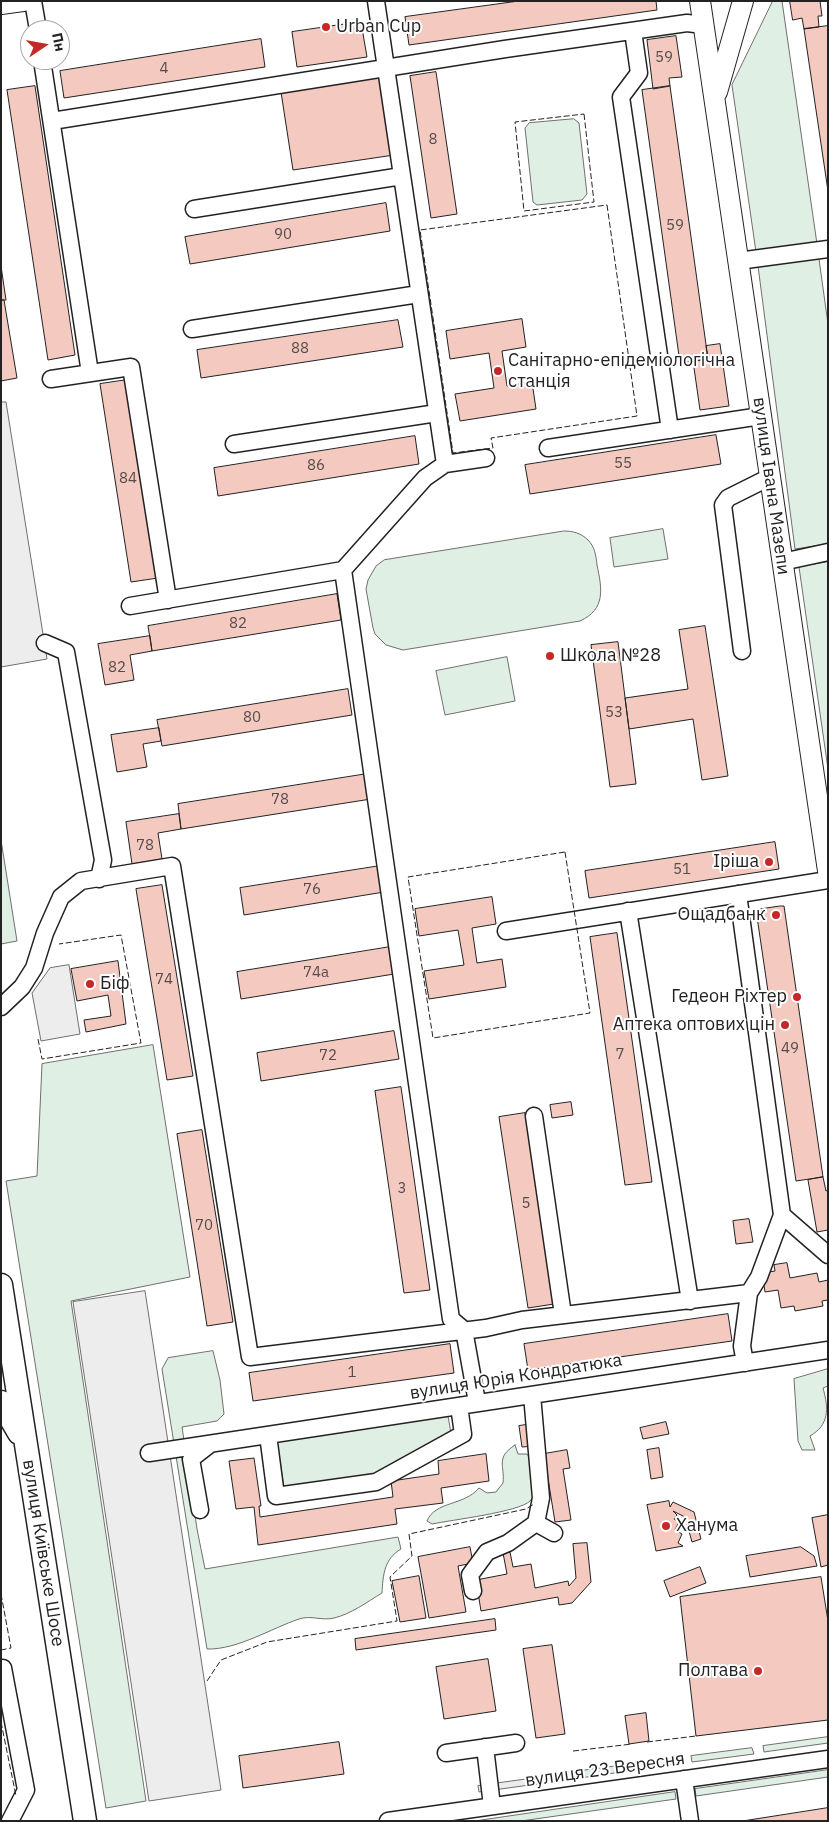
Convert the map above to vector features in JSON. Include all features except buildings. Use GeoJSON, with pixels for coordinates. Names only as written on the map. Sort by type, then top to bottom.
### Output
{"type":"FeatureCollection","features":[{"type":"Feature","properties":{"kind":"highway","name":"вулиця Київське Шосе"},"geometry":{"type":"LineString","coordinates":[[1,1285],[85,1821]]}},
{"type":"Feature","properties":{"kind":"highway"},"geometry":{"type":"LineString","coordinates":[[1,1402],[26,1445]]}},
{"type":"Feature","properties":{"kind":"highway"},"geometry":{"type":"LineString","coordinates":[[82,1799],[89,1817],[94,1821]]}},
{"type":"Feature","properties":{"kind":"main road"},"geometry":{"type":"LineString","coordinates":[[1,4],[23,1]]}},
{"type":"Feature","properties":{"kind":"main road","name":"вулиця Івана Мазепи"},"geometry":{"type":"LineString","coordinates":[[700,1],[827,869]]}},
{"type":"Feature","properties":{"kind":"main road","name":"вулиця Івана Мазепи"},"geometry":{"type":"LineString","coordinates":[[715,101],[743,1]]}},
{"type":"Feature","properties":{"kind":"street"},"geometry":{"type":"LineString","coordinates":[[34,1],[37,20]]}},
{"type":"Feature","properties":{"kind":"street"},"geometry":{"type":"LineString","coordinates":[[376,1],[445,464]]}},
{"type":"Feature","properties":{"kind":"street"},"geometry":{"type":"LineString","coordinates":[[52,121],[386,67],[686,23],[704,25]]}},
{"type":"Feature","properties":{"kind":"street"},"geometry":{"type":"LineString","coordinates":[[633,31],[639,73],[622,97],[670,430]]}},
{"type":"Feature","properties":{"kind":"street"},"geometry":{"type":"LineString","coordinates":[[44,70],[90,373]]}},
{"type":"Feature","properties":{"kind":"street"},"geometry":{"type":"LineString","coordinates":[[194,209],[402,176]]}},
{"type":"Feature","properties":{"kind":"street"},"geometry":{"type":"LineString","coordinates":[[738,261],[828,249]]}},
{"type":"Feature","properties":{"kind":"street"},"geometry":{"type":"LineString","coordinates":[[192,329],[420,294]]}},
{"type":"Feature","properties":{"kind":"street"},"geometry":{"type":"LineString","coordinates":[[51,379],[132,367],[168,600]]}},
{"type":"Feature","properties":{"kind":"street"},"geometry":{"type":"LineString","coordinates":[[234,444],[437,413]]}},
{"type":"Feature","properties":{"kind":"street"},"geometry":{"type":"LineString","coordinates":[[548,448],[761,416]]}},
{"type":"Feature","properties":{"kind":"street"},"geometry":{"type":"LineString","coordinates":[[130,606],[343,570],[425,478],[445,464],[486,458]]}},
{"type":"Feature","properties":{"kind":"street"},"geometry":{"type":"LineString","coordinates":[[742,651],[723,505],[728,498],[770,477]]}},
{"type":"Feature","properties":{"kind":"street"},"geometry":{"type":"LineString","coordinates":[[782,562],[828,552]]}},
{"type":"Feature","properties":{"kind":"street"},"geometry":{"type":"LineString","coordinates":[[343,570],[451,1319],[464,1330],[477,1402]]}},
{"type":"Feature","properties":{"kind":"street"},"geometry":{"type":"LineString","coordinates":[[45,643],[66,652],[103,860],[99,878]]}},
{"type":"Feature","properties":{"kind":"street"},"geometry":{"type":"LineString","coordinates":[[1,1007],[27,990],[41,970],[45,933],[61,898],[81,882],[172,866],[250,1357],[749,1293]]}},
{"type":"Feature","properties":{"kind":"street"},"geometry":{"type":"LineString","coordinates":[[506,931],[738,894],[827,869]]}},
{"type":"Feature","properties":{"kind":"street"},"geometry":{"type":"LineString","coordinates":[[738,894],[782,1214],[759,1277],[749,1293],[742,1346],[745,1363]]}},
{"type":"Feature","properties":{"kind":"street"},"geometry":{"type":"LineString","coordinates":[[628,911],[690,1301]]}},
{"type":"Feature","properties":{"kind":"street"},"geometry":{"type":"LineString","coordinates":[[534,1116],[563,1316]]}},
{"type":"Feature","properties":{"kind":"street"},"geometry":{"type":"LineString","coordinates":[[782,1214],[828,1255]]}},
{"type":"Feature","properties":{"kind":"street","name":"вулиця Юрія Кондратюка"},"geometry":{"type":"LineString","coordinates":[[149,1453],[828,1350]]}},
{"type":"Feature","properties":{"kind":"street"},"geometry":{"type":"LineString","coordinates":[[473,1591],[470,1574],[487,1552],[508,1543],[536,1523],[541,1498],[532,1395]]}},
{"type":"Feature","properties":{"kind":"street"},"geometry":{"type":"LineString","coordinates":[[268,1435],[276,1496],[376,1482],[463,1434],[459,1406]]}},
{"type":"Feature","properties":{"kind":"street"},"geometry":{"type":"LineString","coordinates":[[200,1510],[191,1459],[211,1444]]}},
{"type":"Feature","properties":{"kind":"street"},"geometry":{"type":"LineString","coordinates":[[536,1523],[554,1533]]}},
{"type":"Feature","properties":{"kind":"street"},"geometry":{"type":"LineString","coordinates":[[1,1668],[3,1668],[5,1703],[26,1790],[10,1821]]}},
{"type":"Feature","properties":{"kind":"street"},"geometry":{"type":"LineString","coordinates":[[446,1753],[516,1743]]}},
{"type":"Feature","properties":{"kind":"street"},"geometry":{"type":"LineString","coordinates":[[485,1747],[492,1806]]}},
{"type":"Feature","properties":{"kind":"street","name":"вулиця 23 Вересня"},"geometry":{"type":"LineString","coordinates":[[388,1821],[440,1817],[492,1806],[828,1759]]}},
{"type":"Feature","properties":{"kind":"street"},"geometry":{"type":"LineString","coordinates":[[684,1779],[690,1821]]}},
{"type":"Feature","properties":{"kind":"green space"},"geometry":{"type":"Polygon","coordinates":[[[773,1],[782,1],[817,244],[756,252],[732,85],[773,1]]]}},
{"type":"Feature","properties":{"kind":"green space"},"geometry":{"type":"Polygon","coordinates":[[[574,119],[579,123],[587,194],[582,200],[537,205],[533,202],[525,128],[529,123],[574,119]]]}},
{"type":"Feature","properties":{"kind":"green space"},"geometry":{"type":"Polygon","coordinates":[[[819,259],[828,324],[828,544],[795,549],[758,266],[819,259]]]}},
{"type":"Feature","properties":{"kind":"green space"},"geometry":{"type":"Polygon","coordinates":[[[663,529],[668,559],[614,567],[610,538],[663,529]]]}},
{"type":"Feature","properties":{"kind":"green space"},"geometry":{"type":"Polygon","coordinates":[[[571,531],[583,536],[595,552],[601,590],[600,598],[594,611],[580,621],[403,650],[386,645],[375,634],[366,589],[368,580],[376,566],[384,560],[571,531]]]}},
{"type":"Feature","properties":{"kind":"green space"},"geometry":{"type":"Polygon","coordinates":[[[828,562],[828,769],[799,567],[828,562]]]}},
{"type":"Feature","properties":{"kind":"green space"},"geometry":{"type":"Polygon","coordinates":[[[507,657],[515,701],[445,715],[436,671],[507,657]]]}},
{"type":"Feature","properties":{"kind":"green space"},"geometry":{"type":"Polygon","coordinates":[[[1,840],[17,941],[1,944],[1,840]]]}},
{"type":"Feature","properties":{"kind":"green space"},"geometry":{"type":"Polygon","coordinates":[[[153,1045],[190,1277],[71,1301],[146,1801],[106,1808],[6,1181],[37,1176],[42,1064],[153,1045]]]}},
{"type":"Feature","properties":{"kind":"green space"},"geometry":{"type":"Polygon","coordinates":[[[213,1351],[220,1380],[224,1414],[217,1421],[182,1427],[197,1529],[205,1569],[398,1537],[401,1549],[395,1553],[388,1563],[384,1574],[382,1593],[353,1611],[330,1619],[299,1619],[230,1646],[207,1649],[162,1369],[168,1358],[213,1351]]]}},
{"type":"Feature","properties":{"kind":"green space"},"geometry":{"type":"Polygon","coordinates":[[[828,1369],[828,1386],[823,1388],[827,1410],[826,1416],[821,1427],[810,1436],[815,1450],[802,1450],[798,1441],[794,1379],[828,1369]]]}},
{"type":"Feature","properties":{"kind":"green space"},"geometry":{"type":"Polygon","coordinates":[[[448,1416],[451,1433],[373,1475],[284,1488],[277,1442],[448,1416]]]}},
{"type":"Feature","properties":{"kind":"green space"},"geometry":{"type":"Polygon","coordinates":[[[515,1445],[518,1454],[527,1454],[532,1465],[535,1490],[530,1501],[513,1509],[484,1515],[432,1524],[427,1521],[436,1510],[466,1498],[479,1488],[487,1493],[496,1492],[503,1483],[503,1458],[515,1445]]]}},
{"type":"Feature","properties":{"kind":"green space"},"geometry":{"type":"Polygon","coordinates":[[[828,1737],[828,1743],[764,1752],[763,1746],[828,1737]]]}},
{"type":"Feature","properties":{"kind":"green space"},"geometry":{"type":"Polygon","coordinates":[[[752,1748],[754,1754],[692,1762],[691,1756],[752,1748]]]}},
{"type":"Feature","properties":{"kind":"green space"},"geometry":{"type":"Polygon","coordinates":[[[669,1759],[670,1765],[552,1782],[551,1775],[669,1759]]]}},
{"type":"Feature","properties":{"kind":"green space"},"geometry":{"type":"Polygon","coordinates":[[[828,1770],[828,1777],[696,1796],[695,1789],[828,1770]]]}},
{"type":"Feature","properties":{"kind":"green space"},"geometry":{"type":"Polygon","coordinates":[[[675,1792],[676,1799],[521,1821],[475,1821],[675,1792]]]}},
{"type":"Feature","properties":{"kind":"shaded area"},"geometry":{"type":"Polygon","coordinates":[[[1,402],[6,402],[47,659],[1,667],[1,402]]]}},
{"type":"Feature","properties":{"kind":"shaded area"},"geometry":{"type":"Polygon","coordinates":[[[69,965],[80,1034],[41,1041],[32,993],[50,968],[69,965]]]}},
{"type":"Feature","properties":{"kind":"shaded area"},"geometry":{"type":"Polygon","coordinates":[[[145,1291],[221,1790],[149,1801],[73,1302],[145,1291]]]}},
{"type":"Feature","properties":{"kind":"shaded area"},"geometry":{"type":"Polygon","coordinates":[[[543,1777],[544,1783],[479,1792],[478,1786],[543,1777]]]}},
{"type":"Feature","properties":{"kind":"fence"},"geometry":{"type":"LineString","coordinates":[[584,114],[594,202],[524,211],[515,122],[584,114]]}},
{"type":"Feature","properties":{"kind":"fence"},"geometry":{"type":"LineString","coordinates":[[607,205],[637,416],[491,438],[493,448],[453,453],[420,230],[607,205]]}},
{"type":"Feature","properties":{"kind":"fence"},"geometry":{"type":"LineString","coordinates":[[565,852],[590,1013],[433,1038],[408,877],[565,852]]}},
{"type":"Feature","properties":{"kind":"fence"},"geometry":{"type":"LineString","coordinates":[[38,1039],[42,1059],[141,1043],[121,935],[59,944]]}},
{"type":"Feature","properties":{"kind":"fence"},"geometry":{"type":"LineString","coordinates":[[207,1681],[221,1660],[267,1642],[397,1621],[390,1577],[412,1556],[409,1534],[526,1509],[534,1504]]}},
{"type":"Feature","properties":{"kind":"fence"},"geometry":{"type":"LineString","coordinates":[[1,1594],[11,1648],[1,1650]]}},
{"type":"Feature","properties":{"kind":"fence"},"geometry":{"type":"LineString","coordinates":[[1,1722],[16,1796]]}},
{"type":"Feature","properties":{"kind":"fence"},"geometry":{"type":"LineString","coordinates":[[647,1742],[696,1736]]}},
{"type":"Feature","properties":{"kind":"fence"},"geometry":{"type":"LineString","coordinates":[[573,1751],[632,1744]]}},
{"type":"Feature","properties":{"kind":"place","name":"Urban Cup"},"geometry":{"type":"Point","coordinates":[326,27]}},
{"type":"Feature","properties":{"kind":"place","name":"Санітарно-епідеміологічна станція"},"geometry":{"type":"Point","coordinates":[498,371]}},
{"type":"Feature","properties":{"kind":"place","name":"Школа №28"},"geometry":{"type":"Point","coordinates":[550,656]}},
{"type":"Feature","properties":{"kind":"place","name":"Іріша"},"geometry":{"type":"Point","coordinates":[769,862]}},
{"type":"Feature","properties":{"kind":"place","name":"Ощадбанк"},"geometry":{"type":"Point","coordinates":[776,915]}},
{"type":"Feature","properties":{"kind":"place","name":"Біф"},"geometry":{"type":"Point","coordinates":[90,984]}},
{"type":"Feature","properties":{"kind":"place","name":"Гедеон Ріхтер"},"geometry":{"type":"Point","coordinates":[797,997]}},
{"type":"Feature","properties":{"kind":"place","name":"Аптека оптових цін"},"geometry":{"type":"Point","coordinates":[785,1025]}},
{"type":"Feature","properties":{"kind":"place","name":"Ханума"},"geometry":{"type":"Point","coordinates":[666,1526]}},
{"type":"Feature","properties":{"kind":"place","name":"Полтава"},"geometry":{"type":"Point","coordinates":[758,1671]}}]}
